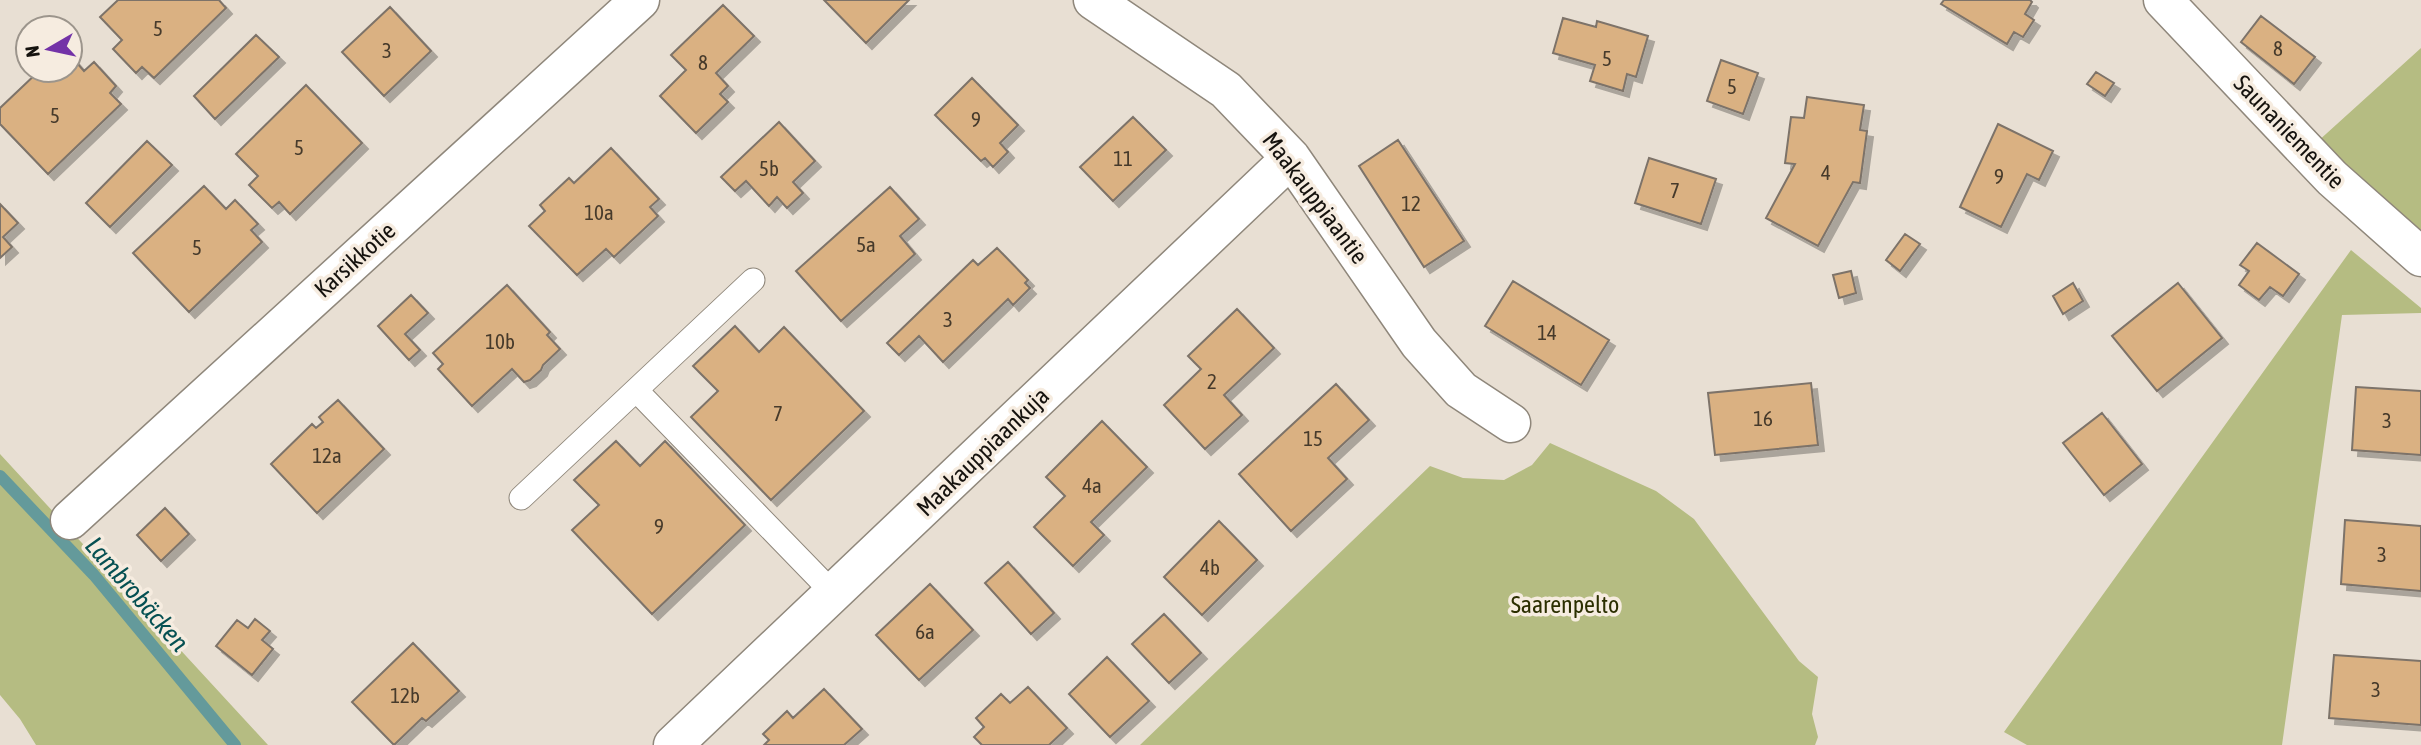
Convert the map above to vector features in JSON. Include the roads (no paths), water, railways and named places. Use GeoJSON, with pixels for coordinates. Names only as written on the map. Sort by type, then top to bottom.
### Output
{"type":"FeatureCollection","features":[{"type":"Feature","properties":{"kind":"street","name":"Karsikkotie"},"geometry":{"type":"LineString","coordinates":[[70,520],[640,0]]}},
{"type":"Feature","properties":{"kind":"street","name":"Maakauppiaantie"},"geometry":{"type":"LineString","coordinates":[[1093,0],[1226,90],[1291,158],[1419,343],[1461,390],[1511,423]]}},
{"type":"Feature","properties":{"kind":"street","name":"Saunaniementie"},"geometry":{"type":"LineString","coordinates":[[2163,0],[2332,178],[2421,257]]}},
{"type":"Feature","properties":{"kind":"street","name":"Maakauppiaankuja"},"geometry":{"type":"LineString","coordinates":[[673,745],[1291,158]]}},
{"type":"Feature","properties":{"kind":"lane"},"geometry":{"type":"LineString","coordinates":[[521,498],[753,280]]}},
{"type":"Feature","properties":{"kind":"lane"},"geometry":{"type":"LineString","coordinates":[[636,390],[834,594]]}},
{"type":"Feature","properties":{"kind":"waterway","name":"Lambrobäcken"},"geometry":{"type":"LineString","coordinates":[[0,476],[94,575],[235,745]]}},
{"type":"Feature","properties":{"kind":"park label","name":"Saarenpelto"},"geometry":{"type":"Point","coordinates":[1565,605]}}]}
